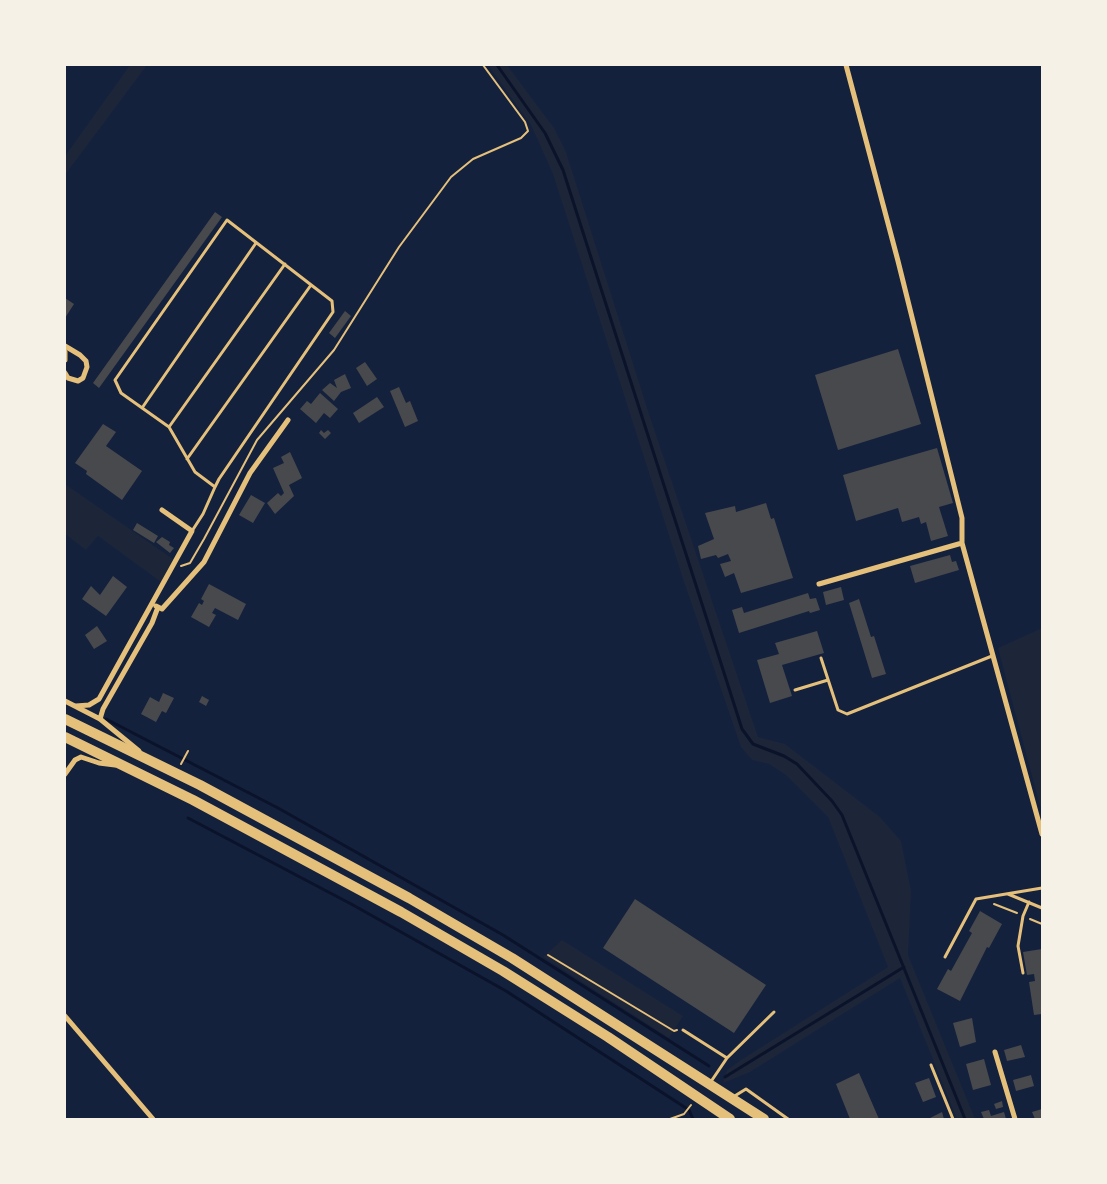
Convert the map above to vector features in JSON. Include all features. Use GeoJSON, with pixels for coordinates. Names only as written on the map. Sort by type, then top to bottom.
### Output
{"type":"FeatureCollection","features":[{"type":"Feature","properties":{"kind":"main road"},"geometry":{"type":"LineString","coordinates":[[65,714],[97,734]]}},
{"type":"Feature","properties":{"kind":"main road"},"geometry":{"type":"LineString","coordinates":[[65,719],[297,836],[409,898],[512,958],[764,1119]]}},
{"type":"Feature","properties":{"kind":"main road"},"geometry":{"type":"LineString","coordinates":[[65,737],[290,850],[418,922],[608,1037],[730,1119]]}},
{"type":"Feature","properties":{"kind":"street"},"geometry":{"type":"LineString","coordinates":[[846,65],[898,261],[962,518],[962,543],[1042,834]]}},
{"type":"Feature","properties":{"kind":"street"},"geometry":{"type":"LineString","coordinates":[[65,346],[86,361],[87,367],[83,378],[78,381],[68,378],[65,373]]}},
{"type":"Feature","properties":{"kind":"street"},"geometry":{"type":"LineString","coordinates":[[65,352],[65,360]]}},
{"type":"Feature","properties":{"kind":"street"},"geometry":{"type":"LineString","coordinates":[[156,606],[162,609],[204,562],[250,473],[288,420]]}},
{"type":"Feature","properties":{"kind":"street"},"geometry":{"type":"LineString","coordinates":[[76,706],[90,706],[99,698],[156,606],[173,566],[192,531],[162,510]]}},
{"type":"Feature","properties":{"kind":"street"},"geometry":{"type":"LineString","coordinates":[[819,584],[962,543]]}},
{"type":"Feature","properties":{"kind":"street"},"geometry":{"type":"LineString","coordinates":[[100,719],[103,708],[152,623],[156,606]]}},
{"type":"Feature","properties":{"kind":"street"},"geometry":{"type":"LineString","coordinates":[[65,701],[100,719],[149,760]]}},
{"type":"Feature","properties":{"kind":"street"},"geometry":{"type":"LineString","coordinates":[[65,774],[75,760],[81,757],[99,763],[126,766]]}},
{"type":"Feature","properties":{"kind":"street"},"geometry":{"type":"LineString","coordinates":[[65,1016],[153,1119]]}},
{"type":"Feature","properties":{"kind":"street"},"geometry":{"type":"LineString","coordinates":[[995,1052],[1015,1119]]}},
{"type":"Feature","properties":{"kind":"lane"},"geometry":{"type":"LineString","coordinates":[[192,531],[215,488],[333,312],[332,301],[227,220],[115,380],[121,394],[169,427],[194,472],[215,488]]}},
{"type":"Feature","properties":{"kind":"lane"},"geometry":{"type":"LineString","coordinates":[[142,408],[256,242]]}},
{"type":"Feature","properties":{"kind":"lane"},"geometry":{"type":"LineString","coordinates":[[169,427],[285,264]]}},
{"type":"Feature","properties":{"kind":"lane"},"geometry":{"type":"LineString","coordinates":[[187,459],[311,285]]}},
{"type":"Feature","properties":{"kind":"lane"},"geometry":{"type":"LineString","coordinates":[[821,658],[838,710],[852,713],[992,656]]}},
{"type":"Feature","properties":{"kind":"lane"},"geometry":{"type":"LineString","coordinates":[[795,690],[828,680]]}},
{"type":"Feature","properties":{"kind":"lane"},"geometry":{"type":"LineString","coordinates":[[945,957],[976,899],[1042,888]]}},
{"type":"Feature","properties":{"kind":"lane"},"geometry":{"type":"LineString","coordinates":[[1008,894],[1042,908]]}},
{"type":"Feature","properties":{"kind":"lane"},"geometry":{"type":"LineString","coordinates":[[1022,973],[1018,946],[1023,916],[1029,902]]}},
{"type":"Feature","properties":{"kind":"lane"},"geometry":{"type":"LineString","coordinates":[[710,1083],[727,1058],[774,1012]]}},
{"type":"Feature","properties":{"kind":"lane"},"geometry":{"type":"LineString","coordinates":[[683,1030],[727,1058]]}},
{"type":"Feature","properties":{"kind":"lane"},"geometry":{"type":"LineString","coordinates":[[931,1065],[953,1119]]}},
{"type":"Feature","properties":{"kind":"lane"},"geometry":{"type":"LineString","coordinates":[[732,1097],[746,1088],[788,1119]]}},
{"type":"Feature","properties":{"kind":"path"},"geometry":{"type":"LineString","coordinates":[[173,566],[184,566],[190,563],[257,440],[334,350],[399,247],[451,177],[472,159],[521,138],[528,131],[525,122],[483,65]]}},
{"type":"Feature","properties":{"kind":"path"},"geometry":{"type":"LineString","coordinates":[[182,764],[188,751]]}},
{"type":"Feature","properties":{"kind":"path"},"geometry":{"type":"LineString","coordinates":[[981,898],[1042,924]]}},
{"type":"Feature","properties":{"kind":"path"},"geometry":{"type":"LineString","coordinates":[[548,955],[674,1031],[683,1030]]}},
{"type":"Feature","properties":{"kind":"path"},"geometry":{"type":"LineString","coordinates":[[670,1119],[684,1114],[691,1106]]}},
{"type":"Feature","properties":{"kind":"shaded area"},"geometry":{"type":"Polygon","coordinates":[[[130,65],[147,65],[65,175],[65,156],[130,65]]]}},
{"type":"Feature","properties":{"kind":"shaded area"},"geometry":{"type":"Polygon","coordinates":[[[488,65],[507,65],[554,128],[566,152],[649,414],[758,737],[785,744],[880,817],[901,841],[911,891],[908,955],[975,1119],[957,1119],[900,978],[750,1072],[723,1083],[727,1070],[741,1060],[888,967],[828,817],[786,775],[769,764],[752,760],[741,747],[683,579],[553,174],[531,125],[488,65]]]}},
{"type":"Feature","properties":{"kind":"shaded area"},"geometry":{"type":"Polygon","coordinates":[[[65,484],[173,559],[161,582],[98,536],[86,550],[65,534],[65,484]]]}},
{"type":"Feature","properties":{"kind":"shaded area"},"geometry":{"type":"Polygon","coordinates":[[[1042,628],[1042,806],[1040,806],[998,648],[1042,628]]]}},
{"type":"Feature","properties":{"kind":"shaded area"},"geometry":{"type":"Polygon","coordinates":[[[562,940],[683,1016],[669,1038],[543,957],[562,940]]]}},
{"type":"Feature","properties":{"kind":"building"},"geometry":{"type":"Polygon","coordinates":[[[215,212],[222,217],[99,388],[93,383],[215,212]]]}},
{"type":"Feature","properties":{"kind":"building"},"geometry":{"type":"Polygon","coordinates":[[[65,298],[74,304],[65,318],[65,298]]]}},
{"type":"Feature","properties":{"kind":"building"},"geometry":{"type":"Polygon","coordinates":[[[345,311],[351,316],[335,338],[329,333],[345,311]]]}},
{"type":"Feature","properties":{"kind":"building"},"geometry":{"type":"Polygon","coordinates":[[[898,349],[921,424],[838,450],[815,375],[898,349]]]}},
{"type":"Feature","properties":{"kind":"building"},"geometry":{"type":"Polygon","coordinates":[[[365,362],[377,379],[367,386],[356,368],[365,362]]]}},
{"type":"Feature","properties":{"kind":"building"},"geometry":{"type":"Polygon","coordinates":[[[345,374],[351,388],[341,392],[334,401],[322,390],[330,383],[337,388],[334,380],[345,374]]]}},
{"type":"Feature","properties":{"kind":"building"},"geometry":{"type":"Polygon","coordinates":[[[399,387],[406,403],[410,401],[418,421],[405,427],[390,391],[399,387]]]}},
{"type":"Feature","properties":{"kind":"building"},"geometry":{"type":"Polygon","coordinates":[[[320,393],[338,409],[330,418],[324,413],[316,423],[300,409],[307,401],[311,404],[320,393]]]}},
{"type":"Feature","properties":{"kind":"building"},"geometry":{"type":"Polygon","coordinates":[[[377,397],[384,407],[359,423],[353,413],[377,397]]]}},
{"type":"Feature","properties":{"kind":"building"},"geometry":{"type":"Polygon","coordinates":[[[103,424],[116,432],[106,446],[142,471],[122,500],[86,474],[87,471],[75,463],[103,424]]]}},
{"type":"Feature","properties":{"kind":"building"},"geometry":{"type":"Polygon","coordinates":[[[321,430],[324,433],[328,430],[331,433],[325,439],[319,433],[321,430]]]}},
{"type":"Feature","properties":{"kind":"building"},"geometry":{"type":"Polygon","coordinates":[[[937,448],[953,503],[939,507],[948,536],[931,541],[926,522],[921,524],[919,517],[902,522],[898,508],[856,521],[843,475],[937,448]]]}},
{"type":"Feature","properties":{"kind":"building"},"geometry":{"type":"Polygon","coordinates":[[[290,452],[302,478],[289,485],[294,496],[275,514],[267,503],[278,493],[281,496],[284,493],[273,468],[284,463],[281,457],[290,452]]]}},
{"type":"Feature","properties":{"kind":"building"},"geometry":{"type":"Polygon","coordinates":[[[251,495],[265,503],[253,523],[239,515],[251,495]]]}},
{"type":"Feature","properties":{"kind":"building"},"geometry":{"type":"Polygon","coordinates":[[[766,503],[771,519],[774,518],[793,578],[741,593],[734,573],[725,577],[720,564],[731,561],[728,554],[718,558],[716,555],[701,559],[698,546],[714,539],[705,513],[735,506],[736,512],[766,503]]]}},
{"type":"Feature","properties":{"kind":"building"},"geometry":{"type":"Polygon","coordinates":[[[137,523],[158,536],[154,543],[133,530],[137,523]]]}},
{"type":"Feature","properties":{"kind":"building"},"geometry":{"type":"Polygon","coordinates":[[[162,537],[170,542],[169,545],[174,548],[170,553],[156,542],[162,537]]]}},
{"type":"Feature","properties":{"kind":"building"},"geometry":{"type":"Polygon","coordinates":[[[950,555],[952,562],[956,561],[959,570],[915,583],[910,566],[950,555]]]}},
{"type":"Feature","properties":{"kind":"building"},"geometry":{"type":"Polygon","coordinates":[[[113,576],[127,587],[106,616],[82,599],[91,586],[100,595],[113,576]]]}},
{"type":"Feature","properties":{"kind":"building"},"geometry":{"type":"Polygon","coordinates":[[[209,584],[246,604],[238,620],[215,608],[212,613],[216,615],[209,627],[191,617],[199,603],[202,605],[204,601],[201,599],[209,584]]]}},
{"type":"Feature","properties":{"kind":"building"},"geometry":{"type":"Polygon","coordinates":[[[841,587],[844,600],[826,605],[823,592],[841,587]]]}},
{"type":"Feature","properties":{"kind":"building"},"geometry":{"type":"Polygon","coordinates":[[[808,593],[810,599],[816,598],[820,610],[810,613],[809,611],[739,633],[732,610],[742,607],[744,613],[808,593]]]}},
{"type":"Feature","properties":{"kind":"building"},"geometry":{"type":"Polygon","coordinates":[[[859,599],[871,637],[874,636],[886,674],[872,678],[849,603],[859,599]]]}},
{"type":"Feature","properties":{"kind":"building"},"geometry":{"type":"Polygon","coordinates":[[[97,626],[107,641],[94,649],[85,635],[97,626]]]}},
{"type":"Feature","properties":{"kind":"building"},"geometry":{"type":"Polygon","coordinates":[[[817,631],[824,653],[782,665],[792,696],[770,703],[757,660],[779,654],[775,643],[817,631]]]}},
{"type":"Feature","properties":{"kind":"building"},"geometry":{"type":"Polygon","coordinates":[[[163,693],[174,698],[166,713],[162,711],[156,722],[141,714],[150,697],[159,702],[163,693]]]}},
{"type":"Feature","properties":{"kind":"building"},"geometry":{"type":"Polygon","coordinates":[[[202,696],[209,700],[206,706],[199,702],[202,696]]]}},
{"type":"Feature","properties":{"kind":"building"},"geometry":{"type":"Polygon","coordinates":[[[635,899],[766,985],[734,1033],[603,948],[635,899]]]}},
{"type":"Feature","properties":{"kind":"building"},"geometry":{"type":"Polygon","coordinates":[[[980,911],[1002,924],[989,948],[987,947],[960,1001],[937,989],[948,969],[951,971],[972,933],[969,931],[980,911]]]}},
{"type":"Feature","properties":{"kind":"building"},"geometry":{"type":"Polygon","coordinates":[[[1042,949],[1042,1014],[1034,1015],[1029,982],[1035,981],[1034,974],[1027,975],[1023,952],[1042,949]]]}},
{"type":"Feature","properties":{"kind":"building"},"geometry":{"type":"Polygon","coordinates":[[[972,1018],[976,1042],[960,1047],[953,1023],[972,1018]]]}},
{"type":"Feature","properties":{"kind":"building"},"geometry":{"type":"Polygon","coordinates":[[[1021,1045],[1025,1057],[1007,1061],[1004,1050],[1021,1045]]]}},
{"type":"Feature","properties":{"kind":"building"},"geometry":{"type":"Polygon","coordinates":[[[984,1059],[991,1085],[973,1090],[966,1064],[984,1059]]]}},
{"type":"Feature","properties":{"kind":"building"},"geometry":{"type":"Polygon","coordinates":[[[859,1073],[879,1119],[850,1119],[836,1084],[859,1073]]]}},
{"type":"Feature","properties":{"kind":"building"},"geometry":{"type":"Polygon","coordinates":[[[1031,1075],[1034,1086],[1016,1091],[1013,1080],[1031,1075]]]}},
{"type":"Feature","properties":{"kind":"building"},"geometry":{"type":"Polygon","coordinates":[[[929,1078],[936,1097],[923,1102],[915,1083],[929,1078]]]}},
{"type":"Feature","properties":{"kind":"building"},"geometry":{"type":"Polygon","coordinates":[[[1002,1101],[1003,1107],[996,1109],[994,1104],[1002,1101]]]}},
{"type":"Feature","properties":{"kind":"building"},"geometry":{"type":"Polygon","coordinates":[[[1042,1109],[1042,1119],[1035,1119],[1032,1112],[1042,1109]]]}},
{"type":"Feature","properties":{"kind":"building"},"geometry":{"type":"Polygon","coordinates":[[[989,1110],[991,1116],[1004,1112],[1006,1119],[984,1119],[981,1112],[989,1110]]]}},
{"type":"Feature","properties":{"kind":"building"},"geometry":{"type":"Polygon","coordinates":[[[942,1112],[944,1119],[930,1119],[930,1118],[942,1112]]]}},
{"type":"Feature","properties":{"kind":"waterway"},"geometry":{"type":"LineString","coordinates":[[497,65],[545,133],[563,170],[742,729],[753,744],[784,756],[797,764],[832,801],[842,815],[965,1119]]}},
{"type":"Feature","properties":{"kind":"waterway"},"geometry":{"type":"LineString","coordinates":[[106,719],[278,808],[503,935],[709,1066]]}},
{"type":"Feature","properties":{"kind":"waterway"},"geometry":{"type":"LineString","coordinates":[[188,818],[353,905],[506,991],[689,1110],[693,1119]]}},
{"type":"Feature","properties":{"kind":"waterway"},"geometry":{"type":"LineString","coordinates":[[725,1077],[904,967]]}}]}
